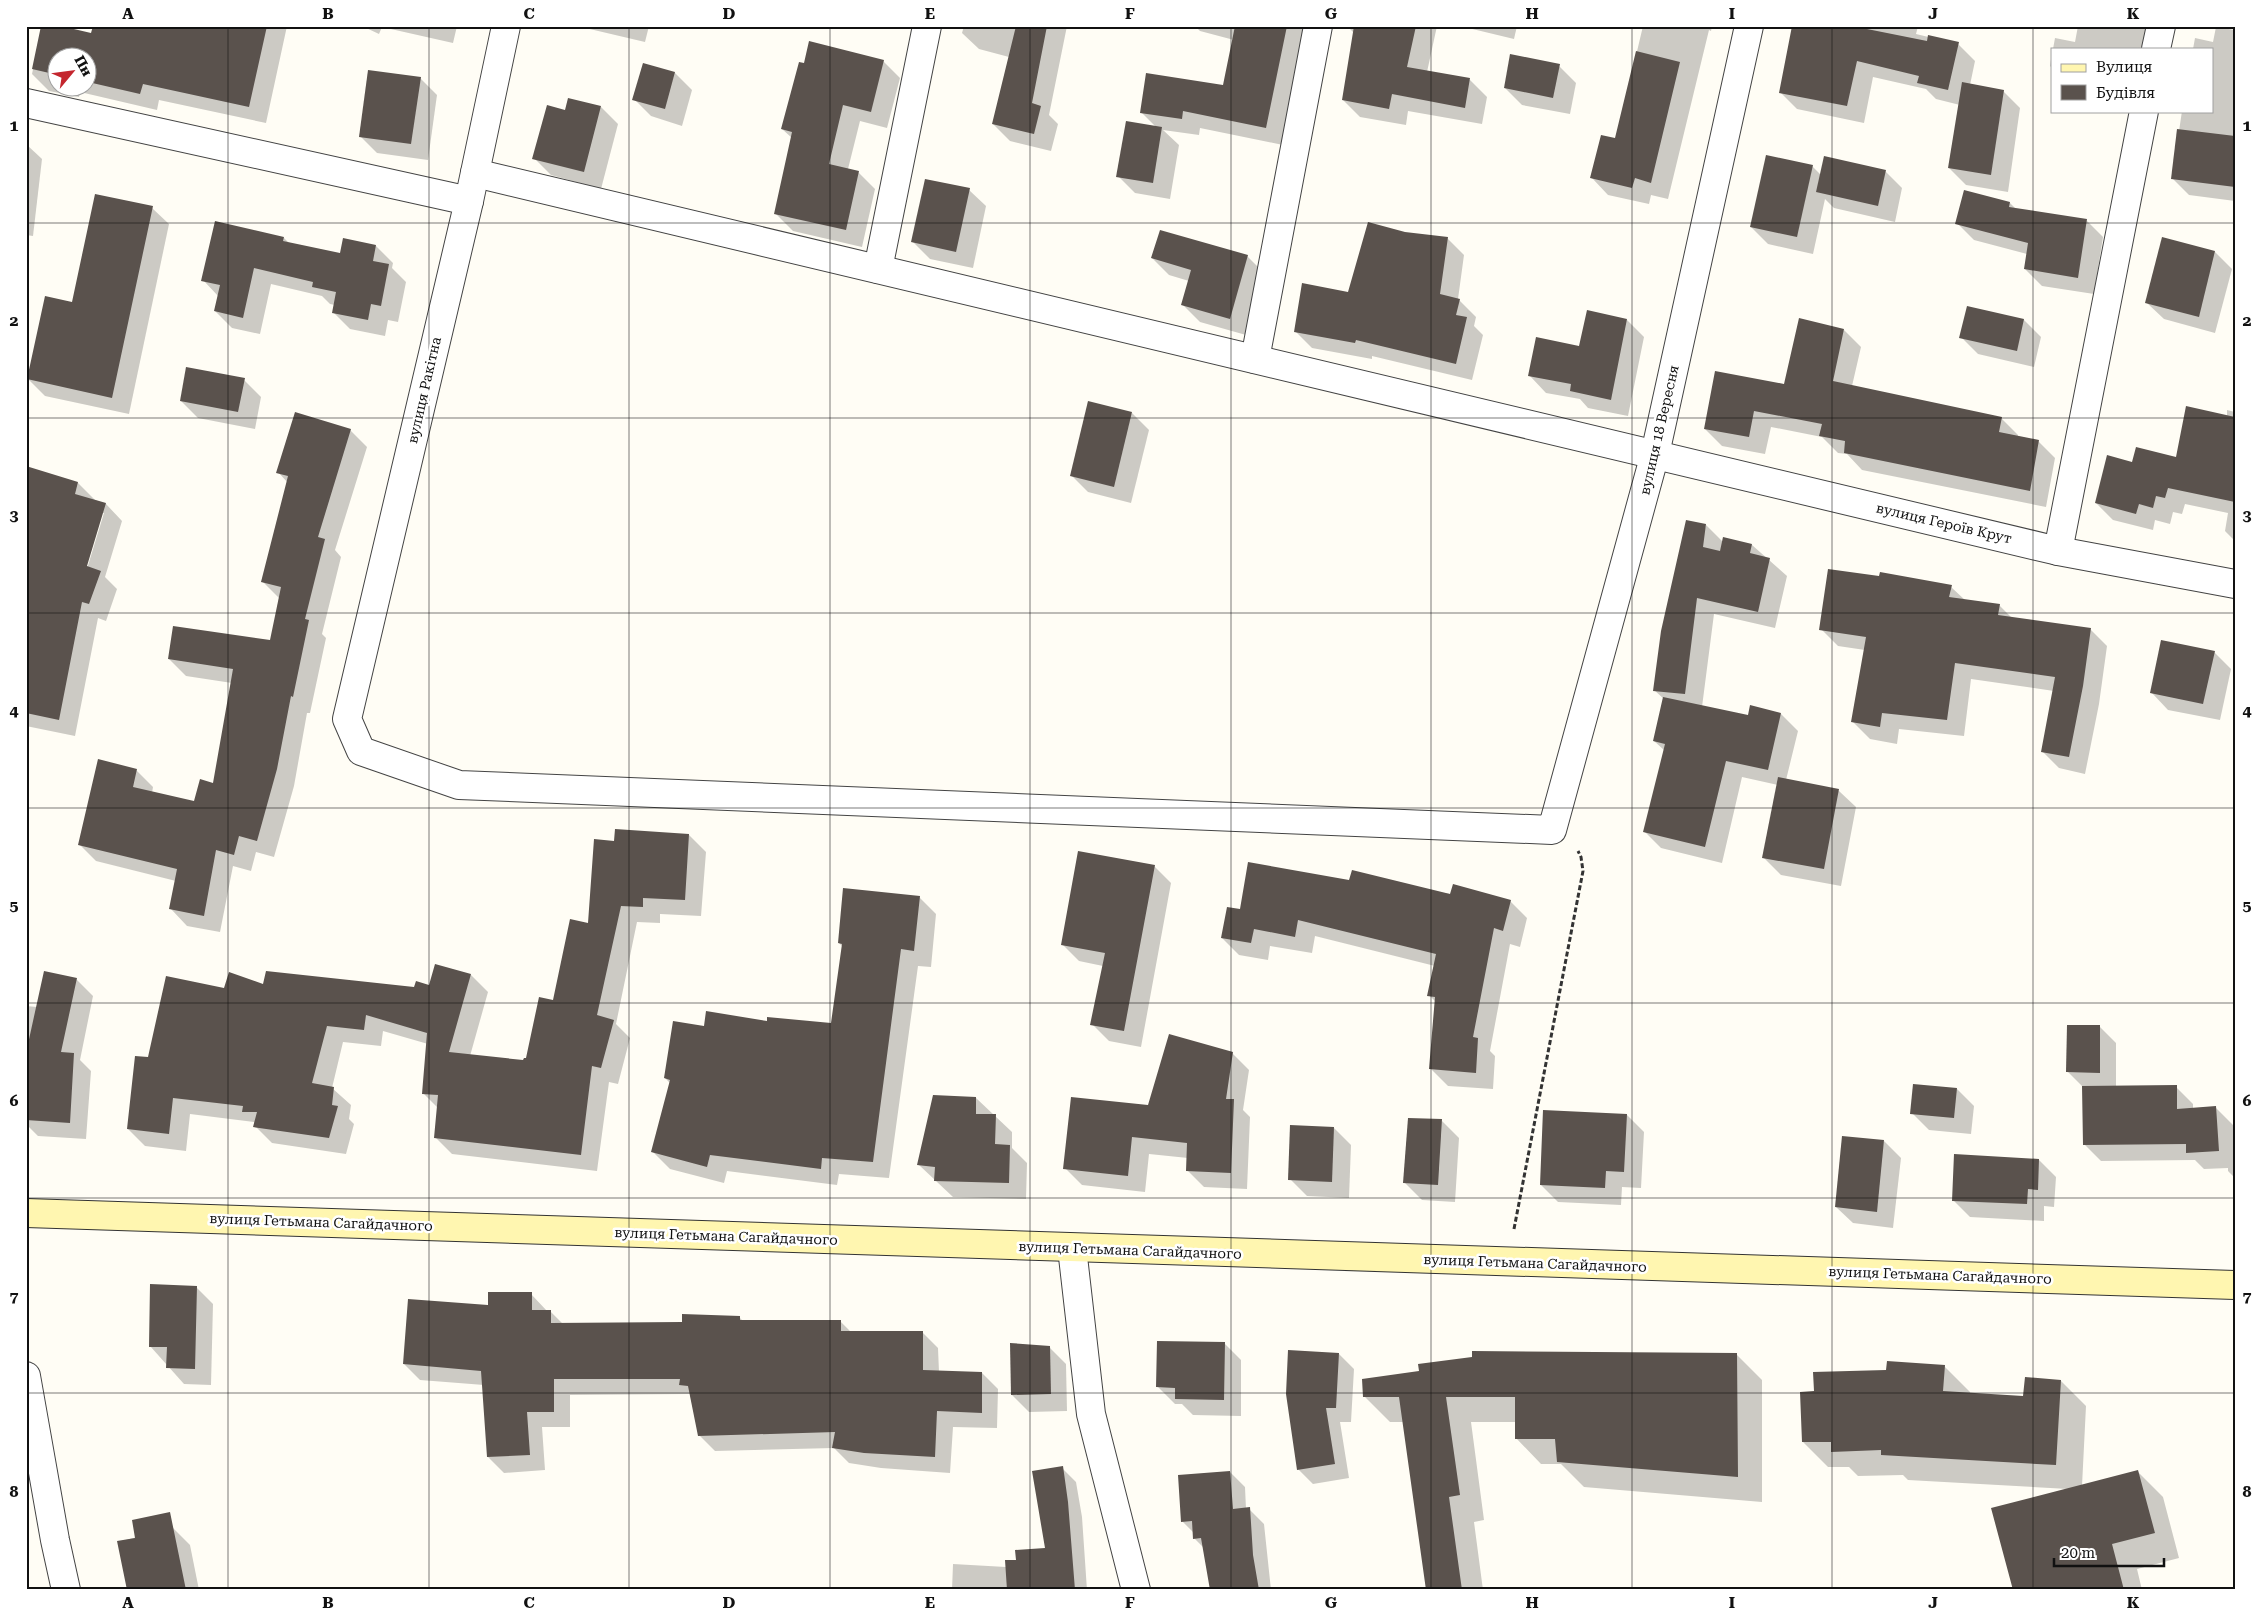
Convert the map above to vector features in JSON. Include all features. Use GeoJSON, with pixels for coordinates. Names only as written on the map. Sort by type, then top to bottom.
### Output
{"type":"FeatureCollection","features":[{"type":"Feature","properties":{"kind":"main road","name":"вулиця Гетьмана Сагайдачного"},"geometry":{"type":"LineString","coordinates":[[26,1212],[1072,1248],[2235,1284]]}},
{"type":"Feature","properties":{"kind":"street","name":"вулиця Ракітна"},"geometry":{"type":"LineString","coordinates":[[506,26],[475,173],[348,719],[361,751],[459,785],[1552,830]]}},
{"type":"Feature","properties":{"kind":"street"},"geometry":{"type":"LineString","coordinates":[[878,269],[927,26]]}},
{"type":"Feature","properties":{"kind":"street"},"geometry":{"type":"LineString","coordinates":[[1255,359],[1318,26]]}},
{"type":"Feature","properties":{"kind":"street","name":"вулиця 18 Вересня"},"geometry":{"type":"LineString","coordinates":[[1552,830],[1655,454],[1749,26]]}},
{"type":"Feature","properties":{"kind":"street"},"geometry":{"type":"LineString","coordinates":[[2156,48],[2161,26]]}},
{"type":"Feature","properties":{"kind":"street"},"geometry":{"type":"LineString","coordinates":[[26,103],[468,201]]}},
{"type":"Feature","properties":{"kind":"street"},"geometry":{"type":"LineString","coordinates":[[2058,551],[2144,112]]}},
{"type":"Feature","properties":{"kind":"street","name":"вулиця Героїв Крут"},"geometry":{"type":"LineString","coordinates":[[475,173],[2058,551],[2235,584]]}},
{"type":"Feature","properties":{"kind":"street"},"geometry":{"type":"LineString","coordinates":[[1072,1248],[1090,1414],[1136,1590]]}},
{"type":"Feature","properties":{"kind":"street"},"geometry":{"type":"LineString","coordinates":[[26,1376],[55,1540],[66,1590]]}},
{"type":"Feature","properties":{"kind":"path"},"geometry":{"type":"LineString","coordinates":[[1507,1262],[1583,871],[1581,857],[1575,846],[1552,830]]}},
{"type":"Feature","properties":{"kind":"building"},"geometry":{"type":"Polygon","coordinates":[[[41,26],[61,26],[91,33],[93,26],[267,26],[249,107],[143,84],[140,94],[98,84],[98,48],[48,48],[48,73],[32,69],[41,26]]]}},
{"type":"Feature","properties":{"kind":"building"},"geometry":{"type":"Polygon","coordinates":[[[1016,26],[1047,26],[1032,103],[1041,106],[1034,134],[992,124],[1016,26]]]}},
{"type":"Feature","properties":{"kind":"building"},"geometry":{"type":"Polygon","coordinates":[[[1235,26],[1287,26],[1266,128],[1183,111],[1182,119],[1140,113],[1146,73],[1223,85],[1235,26]]]}},
{"type":"Feature","properties":{"kind":"building"},"geometry":{"type":"Polygon","coordinates":[[[1354,26],[1416,26],[1407,67],[1470,78],[1465,108],[1392,94],[1389,109],[1342,100],[1354,26]]]}},
{"type":"Feature","properties":{"kind":"building"},"geometry":{"type":"Polygon","coordinates":[[[1792,26],[1852,26],[1927,41],[1928,35],[1959,42],[1948,90],[1917,83],[1919,76],[1857,61],[1847,106],[1779,93],[1792,26]]]}},
{"type":"Feature","properties":{"kind":"building"},"geometry":{"type":"Polygon","coordinates":[[[809,41],[884,60],[871,112],[843,105],[829,164],[859,171],[846,230],[774,214],[792,132],[781,129],[799,62],[804,63],[809,41]]]}},
{"type":"Feature","properties":{"kind":"building"},"geometry":{"type":"Polygon","coordinates":[[[1636,51],[1680,62],[1651,183],[1635,178],[1632,188],[1590,178],[1601,135],[1615,138],[1636,51]]]}},
{"type":"Feature","properties":{"kind":"building"},"geometry":{"type":"Polygon","coordinates":[[[1510,54],[1560,64],[1553,98],[1504,88],[1510,54]]]}},
{"type":"Feature","properties":{"kind":"building"},"geometry":{"type":"Polygon","coordinates":[[[643,63],[675,72],[665,109],[632,100],[643,63]]]}},
{"type":"Feature","properties":{"kind":"building"},"geometry":{"type":"Polygon","coordinates":[[[368,70],[421,77],[411,144],[359,137],[368,70]]]}},
{"type":"Feature","properties":{"kind":"building"},"geometry":{"type":"Polygon","coordinates":[[[1962,82],[2004,90],[1991,175],[1948,168],[1962,82]]]}},
{"type":"Feature","properties":{"kind":"building"},"geometry":{"type":"Polygon","coordinates":[[[568,98],[601,106],[584,172],[532,159],[547,105],[565,110],[568,98]]]}},
{"type":"Feature","properties":{"kind":"building"},"geometry":{"type":"Polygon","coordinates":[[[1126,121],[1162,127],[1153,183],[1116,177],[1126,121]]]}},
{"type":"Feature","properties":{"kind":"building"},"geometry":{"type":"Polygon","coordinates":[[[2177,129],[2235,136],[2235,187],[2171,179],[2177,129]]]}},
{"type":"Feature","properties":{"kind":"building"},"geometry":{"type":"Polygon","coordinates":[[[1766,155],[1813,165],[1797,237],[1750,227],[1766,155]]]}},
{"type":"Feature","properties":{"kind":"building"},"geometry":{"type":"Polygon","coordinates":[[[1824,156],[1886,170],[1878,206],[1816,192],[1824,156]]]}},
{"type":"Feature","properties":{"kind":"building"},"geometry":{"type":"Polygon","coordinates":[[[925,179],[970,188],[956,252],[911,242],[925,179]]]}},
{"type":"Feature","properties":{"kind":"building"},"geometry":{"type":"Polygon","coordinates":[[[1964,190],[2010,202],[2009,207],[2087,219],[2078,278],[2024,269],[2028,243],[1955,224],[1964,190]]]}},
{"type":"Feature","properties":{"kind":"building"},"geometry":{"type":"Polygon","coordinates":[[[95,194],[153,206],[112,398],[27,379],[45,296],[72,302],[95,194]]]}},
{"type":"Feature","properties":{"kind":"building"},"geometry":{"type":"Polygon","coordinates":[[[215,221],[284,237],[283,241],[340,253],[343,238],[376,245],[373,261],[389,264],[381,306],[371,304],[368,320],[332,313],[336,292],[312,287],[313,282],[254,268],[243,318],[214,311],[220,285],[201,281],[215,221]]]}},
{"type":"Feature","properties":{"kind":"building"},"geometry":{"type":"Polygon","coordinates":[[[1368,222],[1405,232],[1448,237],[1440,294],[1460,299],[1456,315],[1467,317],[1456,364],[1356,340],[1355,343],[1294,332],[1302,283],[1348,292],[1368,222]]]}},
{"type":"Feature","properties":{"kind":"building"},"geometry":{"type":"Polygon","coordinates":[[[1160,230],[1248,255],[1230,319],[1181,305],[1191,270],[1151,258],[1160,230]]]}},
{"type":"Feature","properties":{"kind":"building"},"geometry":{"type":"Polygon","coordinates":[[[2162,237],[2215,251],[2199,317],[2145,303],[2162,237]]]}},
{"type":"Feature","properties":{"kind":"building"},"geometry":{"type":"Polygon","coordinates":[[[1967,306],[2024,319],[2017,351],[1959,338],[1967,306]]]}},
{"type":"Feature","properties":{"kind":"building"},"geometry":{"type":"Polygon","coordinates":[[[1587,310],[1627,319],[1611,400],[1570,391],[1571,384],[1528,376],[1536,337],[1579,346],[1587,310]]]}},
{"type":"Feature","properties":{"kind":"building"},"geometry":{"type":"Polygon","coordinates":[[[1799,318],[1844,329],[1833,381],[2002,417],[1999,432],[2039,440],[2030,491],[1844,453],[1845,441],[1819,436],[1822,424],[1754,411],[1749,437],[1704,429],[1715,371],[1784,384],[1799,318]]]}},
{"type":"Feature","properties":{"kind":"building"},"geometry":{"type":"Polygon","coordinates":[[[186,367],[245,378],[238,412],[180,401],[186,367]]]}},
{"type":"Feature","properties":{"kind":"building"},"geometry":{"type":"Polygon","coordinates":[[[1088,401],[1132,412],[1114,487],[1070,476],[1088,401]]]}},
{"type":"Feature","properties":{"kind":"building"},"geometry":{"type":"Polygon","coordinates":[[[2186,406],[2235,417],[2235,502],[2168,488],[2165,498],[2156,496],[2153,508],[2139,504],[2136,514],[2095,503],[2107,455],[2132,462],[2136,447],[2176,457],[2186,406]]]}},
{"type":"Feature","properties":{"kind":"building"},"geometry":{"type":"Polygon","coordinates":[[[295,412],[351,429],[318,537],[325,539],[305,619],[309,620],[293,697],[291,696],[277,769],[257,841],[239,836],[234,855],[216,850],[204,916],[169,909],[177,869],[78,845],[98,759],[137,769],[133,787],[194,801],[200,779],[213,783],[233,669],[168,659],[173,626],[270,640],[281,587],[261,582],[288,476],[276,473],[295,412]]]}},
{"type":"Feature","properties":{"kind":"building"},"geometry":{"type":"Polygon","coordinates":[[[26,466],[78,482],[75,494],[106,503],[87,566],[101,571],[89,604],[82,602],[59,720],[26,713],[26,466]]]}},
{"type":"Feature","properties":{"kind":"building"},"geometry":{"type":"Polygon","coordinates":[[[1686,520],[1706,524],[1703,547],[1720,551],[1723,537],[1752,544],[1750,553],[1770,558],[1758,612],[1697,598],[1685,694],[1653,691],[1661,631],[1686,520]]]}},
{"type":"Feature","properties":{"kind":"building"},"geometry":{"type":"Polygon","coordinates":[[[1828,569],[1879,576],[1880,572],[1952,585],[1949,597],[2000,604],[1998,615],[2091,628],[2083,686],[2069,757],[2041,752],[2055,677],[1955,663],[1947,720],[1882,713],[1880,727],[1851,722],[1866,637],[1819,630],[1828,569]]]}},
{"type":"Feature","properties":{"kind":"building"},"geometry":{"type":"Polygon","coordinates":[[[2161,640],[2215,651],[2203,704],[2150,693],[2161,640]]]}},
{"type":"Feature","properties":{"kind":"building"},"geometry":{"type":"Polygon","coordinates":[[[1663,697],[1748,715],[1750,705],[1781,713],[1768,770],[1726,761],[1705,847],[1643,832],[1665,744],[1653,741],[1663,697]]]}},
{"type":"Feature","properties":{"kind":"building"},"geometry":{"type":"Polygon","coordinates":[[[1778,777],[1839,789],[1824,869],[1762,858],[1778,777]]]}},
{"type":"Feature","properties":{"kind":"building"},"geometry":{"type":"Polygon","coordinates":[[[615,829],[689,834],[685,900],[643,898],[643,907],[621,906],[597,1015],[614,1020],[601,1068],[592,1066],[581,1155],[434,1138],[438,1095],[422,1094],[427,1033],[366,1015],[364,1030],[327,1026],[312,1083],[334,1087],[332,1105],[338,1106],[329,1138],[253,1127],[257,1112],[242,1112],[243,1106],[173,1098],[169,1134],[127,1129],[135,1056],[148,1057],[166,976],[224,988],[229,972],[263,984],[266,971],[414,987],[416,981],[429,985],[435,964],[471,974],[449,1052],[523,1060],[526,1058],[539,997],[553,1000],[570,919],[588,923],[594,839],[614,841],[615,829]]]}},
{"type":"Feature","properties":{"kind":"building"},"geometry":{"type":"Polygon","coordinates":[[[1078,851],[1155,865],[1124,1031],[1090,1025],[1105,953],[1061,945],[1078,851]]]}},
{"type":"Feature","properties":{"kind":"building"},"geometry":{"type":"Polygon","coordinates":[[[1248,862],[1349,880],[1352,870],[1450,894],[1453,884],[1511,900],[1503,931],[1494,928],[1473,1037],[1478,1038],[1476,1073],[1429,1069],[1435,997],[1427,996],[1436,954],[1298,920],[1295,937],[1254,929],[1251,943],[1221,938],[1227,907],[1240,909],[1248,862]]]}},
{"type":"Feature","properties":{"kind":"building"},"geometry":{"type":"Polygon","coordinates":[[[843,888],[920,896],[914,951],[901,949],[873,1162],[822,1158],[821,1169],[710,1155],[707,1167],[651,1152],[670,1080],[664,1078],[673,1021],[704,1026],[706,1011],[767,1021],[767,1017],[831,1023],[842,944],[838,943],[843,888]]]}},
{"type":"Feature","properties":{"kind":"building"},"geometry":{"type":"Polygon","coordinates":[[[44,971],[77,978],[61,1052],[74,1053],[70,1123],[26,1120],[26,1053],[44,971]]]}},
{"type":"Feature","properties":{"kind":"building"},"geometry":{"type":"Polygon","coordinates":[[[2067,1025],[2100,1025],[2100,1073],[2066,1072],[2067,1025]]]}},
{"type":"Feature","properties":{"kind":"building"},"geometry":{"type":"Polygon","coordinates":[[[1169,1034],[1233,1052],[1226,1099],[1234,1099],[1231,1173],[1186,1171],[1187,1143],[1132,1137],[1128,1176],[1063,1169],[1071,1097],[1148,1105],[1169,1034]]]}},
{"type":"Feature","properties":{"kind":"building"},"geometry":{"type":"Polygon","coordinates":[[[1913,1084],[1957,1088],[1954,1118],[1910,1114],[1913,1084]]]}},
{"type":"Feature","properties":{"kind":"building"},"geometry":{"type":"Polygon","coordinates":[[[2177,1085],[2177,1109],[2216,1106],[2219,1151],[2186,1153],[2186,1144],[2083,1145],[2082,1086],[2177,1085]]]}},
{"type":"Feature","properties":{"kind":"building"},"geometry":{"type":"Polygon","coordinates":[[[933,1095],[976,1097],[976,1114],[996,1114],[995,1144],[1010,1145],[1009,1183],[934,1181],[935,1167],[917,1165],[933,1095]]]}},
{"type":"Feature","properties":{"kind":"building"},"geometry":{"type":"Polygon","coordinates":[[[1543,1110],[1627,1114],[1624,1172],[1606,1171],[1605,1188],[1540,1185],[1543,1110]]]}},
{"type":"Feature","properties":{"kind":"building"},"geometry":{"type":"Polygon","coordinates":[[[1408,1118],[1442,1119],[1438,1185],[1403,1183],[1408,1118]]]}},
{"type":"Feature","properties":{"kind":"building"},"geometry":{"type":"Polygon","coordinates":[[[1290,1125],[1334,1127],[1332,1182],[1288,1180],[1290,1125]]]}},
{"type":"Feature","properties":{"kind":"building"},"geometry":{"type":"Polygon","coordinates":[[[1842,1136],[1884,1140],[1877,1212],[1835,1207],[1842,1136]]]}},
{"type":"Feature","properties":{"kind":"building"},"geometry":{"type":"Polygon","coordinates":[[[1954,1154],[2039,1159],[2038,1190],[2028,1189],[2027,1204],[1952,1201],[1954,1154]]]}},
{"type":"Feature","properties":{"kind":"building"},"geometry":{"type":"Polygon","coordinates":[[[150,1284],[197,1286],[195,1369],[166,1368],[167,1347],[149,1347],[150,1284]]]}},
{"type":"Feature","properties":{"kind":"building"},"geometry":{"type":"Polygon","coordinates":[[[488,1292],[532,1292],[532,1310],[551,1310],[551,1323],[682,1322],[682,1314],[740,1316],[740,1320],[841,1320],[841,1331],[923,1331],[923,1370],[982,1372],[982,1413],[937,1411],[935,1457],[864,1453],[832,1448],[835,1432],[698,1436],[688,1386],[679,1385],[680,1379],[554,1379],[554,1412],[527,1412],[530,1455],[487,1457],[481,1371],[403,1364],[408,1299],[488,1305],[488,1292]]]}},
{"type":"Feature","properties":{"kind":"building"},"geometry":{"type":"Polygon","coordinates":[[[1157,1341],[1225,1342],[1224,1400],[1175,1399],[1175,1388],[1156,1387],[1157,1341]]]}},
{"type":"Feature","properties":{"kind":"building"},"geometry":{"type":"Polygon","coordinates":[[[1010,1343],[1050,1346],[1051,1394],[1011,1395],[1010,1343]]]}},
{"type":"Feature","properties":{"kind":"building"},"geometry":{"type":"Polygon","coordinates":[[[1288,1350],[1339,1353],[1336,1408],[1326,1408],[1335,1464],[1297,1470],[1286,1394],[1288,1350]]]}},
{"type":"Feature","properties":{"kind":"building"},"geometry":{"type":"Polygon","coordinates":[[[1472,1351],[1737,1353],[1738,1477],[1557,1462],[1555,1439],[1515,1439],[1515,1397],[1446,1397],[1460,1495],[1449,1497],[1462,1590],[1426,1590],[1399,1397],[1363,1397],[1362,1379],[1419,1371],[1418,1364],[1472,1357],[1472,1351]]]}},
{"type":"Feature","properties":{"kind":"building"},"geometry":{"type":"Polygon","coordinates":[[[1887,1361],[1945,1365],[1943,1391],[2023,1396],[2025,1377],[2061,1380],[2056,1465],[1881,1455],[1881,1450],[1831,1452],[1831,1442],[1802,1442],[1800,1392],[1814,1391],[1813,1372],[1886,1370],[1887,1361]]]}},
{"type":"Feature","properties":{"kind":"building"},"geometry":{"type":"Polygon","coordinates":[[[1063,1466],[1068,1502],[1075,1590],[1007,1590],[1005,1560],[1016,1560],[1015,1550],[1045,1548],[1032,1471],[1063,1466]]]}},
{"type":"Feature","properties":{"kind":"building"},"geometry":{"type":"Polygon","coordinates":[[[2138,1470],[2155,1533],[2112,1544],[2124,1590],[2013,1590],[1991,1508],[2138,1470]]]}},
{"type":"Feature","properties":{"kind":"building"},"geometry":{"type":"Polygon","coordinates":[[[1230,1471],[1233,1509],[1250,1507],[1253,1555],[1259,1590],[1210,1590],[1201,1538],[1193,1539],[1192,1521],[1181,1522],[1178,1475],[1230,1471]]]}},
{"type":"Feature","properties":{"kind":"building"},"geometry":{"type":"Polygon","coordinates":[[[170,1512],[186,1590],[127,1590],[117,1541],[135,1538],[132,1520],[170,1512]]]}}]}
